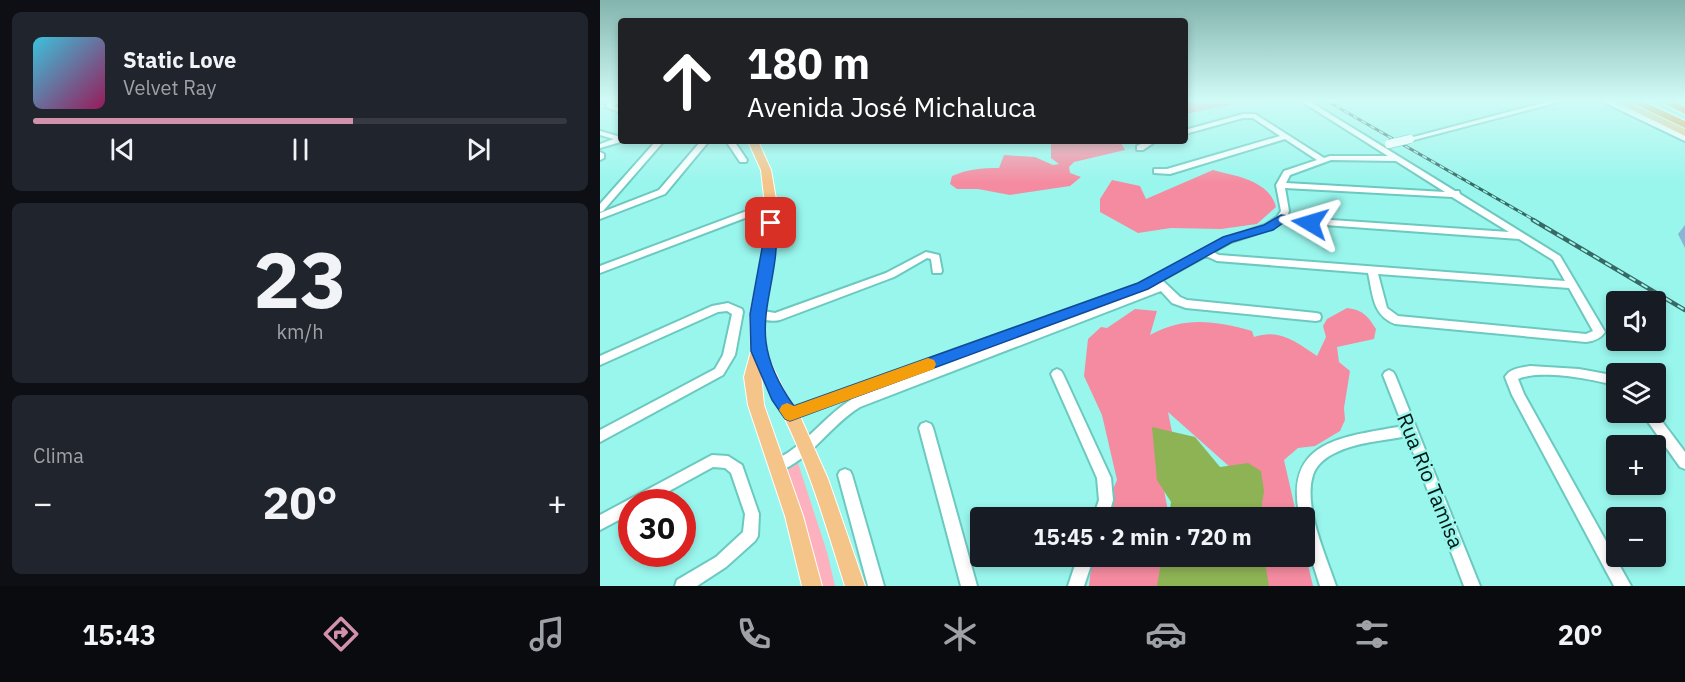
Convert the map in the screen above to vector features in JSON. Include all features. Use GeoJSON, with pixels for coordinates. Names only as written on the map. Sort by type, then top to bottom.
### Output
{"type":"FeatureCollection","features":[{"type":"Feature","properties":{"kind":"main road"},"geometry":{"type":"LineString","coordinates":[[754,144],[766,171],[771,205],[771,242],[757,314],[758,351],[752,377],[756,405],[794,516],[812,586]]}},
{"type":"Feature","properties":{"kind":"main road"},"geometry":{"type":"LineString","coordinates":[[758,351],[819,479],[855,586]]}},
{"type":"Feature","properties":{"kind":"main road"},"geometry":{"type":"LineString","coordinates":[[756,405],[778,396]]}},
{"type":"Feature","properties":{"kind":"street"},"geometry":{"type":"LineString","coordinates":[[1274,128],[1322,160]]}},
{"type":"Feature","properties":{"kind":"street"},"geometry":{"type":"LineString","coordinates":[[1350,128],[1557,258],[1598,327],[1598,335],[1586,338],[1404,322],[1391,318],[1382,310],[1372,270]]}},
{"type":"Feature","properties":{"kind":"street"},"geometry":{"type":"LineString","coordinates":[[1360,134],[1367,132],[1389,144],[1452,128]]}},
{"type":"Feature","properties":{"kind":"street"},"geometry":{"type":"LineString","coordinates":[[1662,128],[1685,139]]}},
{"type":"Feature","properties":{"kind":"street"},"geometry":{"type":"LineString","coordinates":[[600,133],[618,139]]}},
{"type":"Feature","properties":{"kind":"street"},"geometry":{"type":"LineString","coordinates":[[1157,171],[1167,172],[1286,136]]}},
{"type":"Feature","properties":{"kind":"street"},"geometry":{"type":"LineString","coordinates":[[600,146],[618,141]]}},
{"type":"Feature","properties":{"kind":"street"},"geometry":{"type":"LineString","coordinates":[[600,208],[657,144]]}},
{"type":"Feature","properties":{"kind":"street"},"geometry":{"type":"LineString","coordinates":[[600,216],[645,200],[665,189],[702,144]]}},
{"type":"Feature","properties":{"kind":"street"},"geometry":{"type":"LineString","coordinates":[[732,144],[743,160]]}},
{"type":"Feature","properties":{"kind":"street"},"geometry":{"type":"LineString","coordinates":[[1140,148],[1147,144]]}},
{"type":"Feature","properties":{"kind":"street"},"geometry":{"type":"LineString","coordinates":[[1281,219],[1285,202],[1280,185],[1284,174],[1322,160],[1340,157],[1400,159]]}},
{"type":"Feature","properties":{"kind":"street"},"geometry":{"type":"LineString","coordinates":[[1280,185],[1448,195],[1456,193]]}},
{"type":"Feature","properties":{"kind":"street"},"geometry":{"type":"LineString","coordinates":[[600,270],[771,205]]}},
{"type":"Feature","properties":{"kind":"street"},"geometry":{"type":"LineString","coordinates":[[777,466],[792,458],[805,447],[842,410],[856,403],[1159,284],[1228,240],[1268,227],[1281,219],[1523,236]]}},
{"type":"Feature","properties":{"kind":"street"},"geometry":{"type":"LineString","coordinates":[[1208,253],[1217,258],[1573,285]]}},
{"type":"Feature","properties":{"kind":"street"},"geometry":{"type":"LineString","coordinates":[[757,314],[774,317],[794,311],[890,275],[926,255],[936,257],[937,271]]}},
{"type":"Feature","properties":{"kind":"street"},"geometry":{"type":"LineString","coordinates":[[1159,284],[1176,300],[1186,304],[1316,317]]}},
{"type":"Feature","properties":{"kind":"street"},"geometry":{"type":"LineString","coordinates":[[790,414],[1159,284]]}},
{"type":"Feature","properties":{"kind":"street"},"geometry":{"type":"LineString","coordinates":[[600,361],[716,309],[728,306],[738,314],[726,363],[719,372],[600,436]]}},
{"type":"Feature","properties":{"kind":"street"},"geometry":{"type":"LineString","coordinates":[[1606,378],[1526,370],[1511,377],[1518,395],[1623,586]]}},
{"type":"Feature","properties":{"kind":"street"},"geometry":{"type":"LineString","coordinates":[[1057,374],[1104,478],[1106,500],[1104,507]]}},
{"type":"Feature","properties":{"kind":"street","name":"Rua Rio Tamisa"},"geometry":{"type":"LineString","coordinates":[[1389,375],[1472,586]]}},
{"type":"Feature","properties":{"kind":"street"},"geometry":{"type":"LineString","coordinates":[[1655,423],[1685,463]]}},
{"type":"Feature","properties":{"kind":"street"},"geometry":{"type":"LineString","coordinates":[[926,428],[969,586]]}},
{"type":"Feature","properties":{"kind":"street"},"geometry":{"type":"LineString","coordinates":[[1328,586],[1307,514],[1302,487],[1306,469],[1314,458],[1328,449],[1410,430]]}},
{"type":"Feature","properties":{"kind":"street"},"geometry":{"type":"LineString","coordinates":[[660,489],[712,461],[728,462],[737,469],[752,514],[750,536],[721,562],[683,586]]}},
{"type":"Feature","properties":{"kind":"street"},"geometry":{"type":"LineString","coordinates":[[845,475],[876,586]]}},
{"type":"Feature","properties":{"kind":"street"},"geometry":{"type":"LineString","coordinates":[[600,523],[618,513]]}},
{"type":"Feature","properties":{"kind":"street"},"geometry":{"type":"LineString","coordinates":[[1076,586],[1082,567]]}},
{"type":"Feature","properties":{"kind":"shaded area"},"geometry":{"type":"Polygon","coordinates":[[[1051,144],[1122,144],[1125,150],[1074,162],[1069,167],[1070,173],[1081,177],[1070,186],[1010,195],[978,189],[957,189],[950,184],[952,176],[958,174],[975,169],[999,168],[1004,155],[1035,157],[1053,165],[1059,164],[1051,158],[1051,144]]]}},
{"type":"Feature","properties":{"kind":"shaded area"},"geometry":{"type":"Polygon","coordinates":[[[1213,170],[1241,177],[1259,185],[1272,198],[1276,207],[1257,224],[1221,229],[1171,228],[1138,233],[1100,212],[1100,199],[1112,180],[1140,186],[1146,199],[1213,170]]]}},
{"type":"Feature","properties":{"kind":"shaded area"},"geometry":{"type":"Polygon","coordinates":[[[1347,308],[1357,310],[1368,317],[1376,329],[1374,339],[1337,347],[1339,362],[1350,371],[1344,408],[1345,420],[1340,431],[1315,446],[1298,448],[1284,460],[1295,507],[1244,507],[1240,476],[1168,412],[1173,437],[1159,462],[1167,507],[1105,507],[1117,480],[1102,415],[1084,376],[1088,339],[1101,327],[1107,328],[1135,309],[1157,311],[1150,335],[1176,325],[1213,323],[1252,331],[1254,337],[1280,335],[1295,341],[1317,356],[1326,337],[1323,326],[1327,319],[1347,308]]]}},
{"type":"Feature","properties":{"kind":"shaded area"},"geometry":{"type":"Polygon","coordinates":[[[1152,427],[1195,437],[1220,467],[1248,463],[1261,471],[1264,491],[1262,507],[1170,507],[1171,502],[1157,480],[1152,427]]]}},
{"type":"Feature","properties":{"kind":"shaded area"},"geometry":{"type":"Polygon","coordinates":[[[797,460],[827,552],[835,586],[818,586],[782,465],[797,460]]]}},
{"type":"Feature","properties":{"kind":"shaded area"},"geometry":{"type":"Polygon","coordinates":[[[1091,567],[1162,567],[1158,586],[1089,586],[1091,567]]]}},
{"type":"Feature","properties":{"kind":"shaded area"},"geometry":{"type":"Polygon","coordinates":[[[1160,567],[1266,567],[1269,586],[1157,586],[1160,567]]]}},
{"type":"Feature","properties":{"kind":"shaded area"},"geometry":{"type":"Polygon","coordinates":[[[1250,567],[1309,567],[1313,586],[1253,586],[1250,567]]]}},
{"type":"Feature","properties":{"kind":"railway"},"geometry":{"type":"LineString","coordinates":[[1375,128],[1536,221]]}},
{"type":"Feature","properties":{"kind":"railway"},"geometry":{"type":"LineString","coordinates":[[1533,220],[1685,310]]}},
{"type":"Feature","properties":{"kind":"slow traffic"},"geometry":{"type":"LineString","coordinates":[[787,410],[790,414],[928,364]]}},
{"type":"Feature","properties":{"kind":"route"},"geometry":{"type":"LineString","coordinates":[[771,223],[771,242],[757,314],[758,351],[778,396],[790,414],[1143,286],[1236,236],[1268,227],[1281,219],[1310,223]]}}]}
